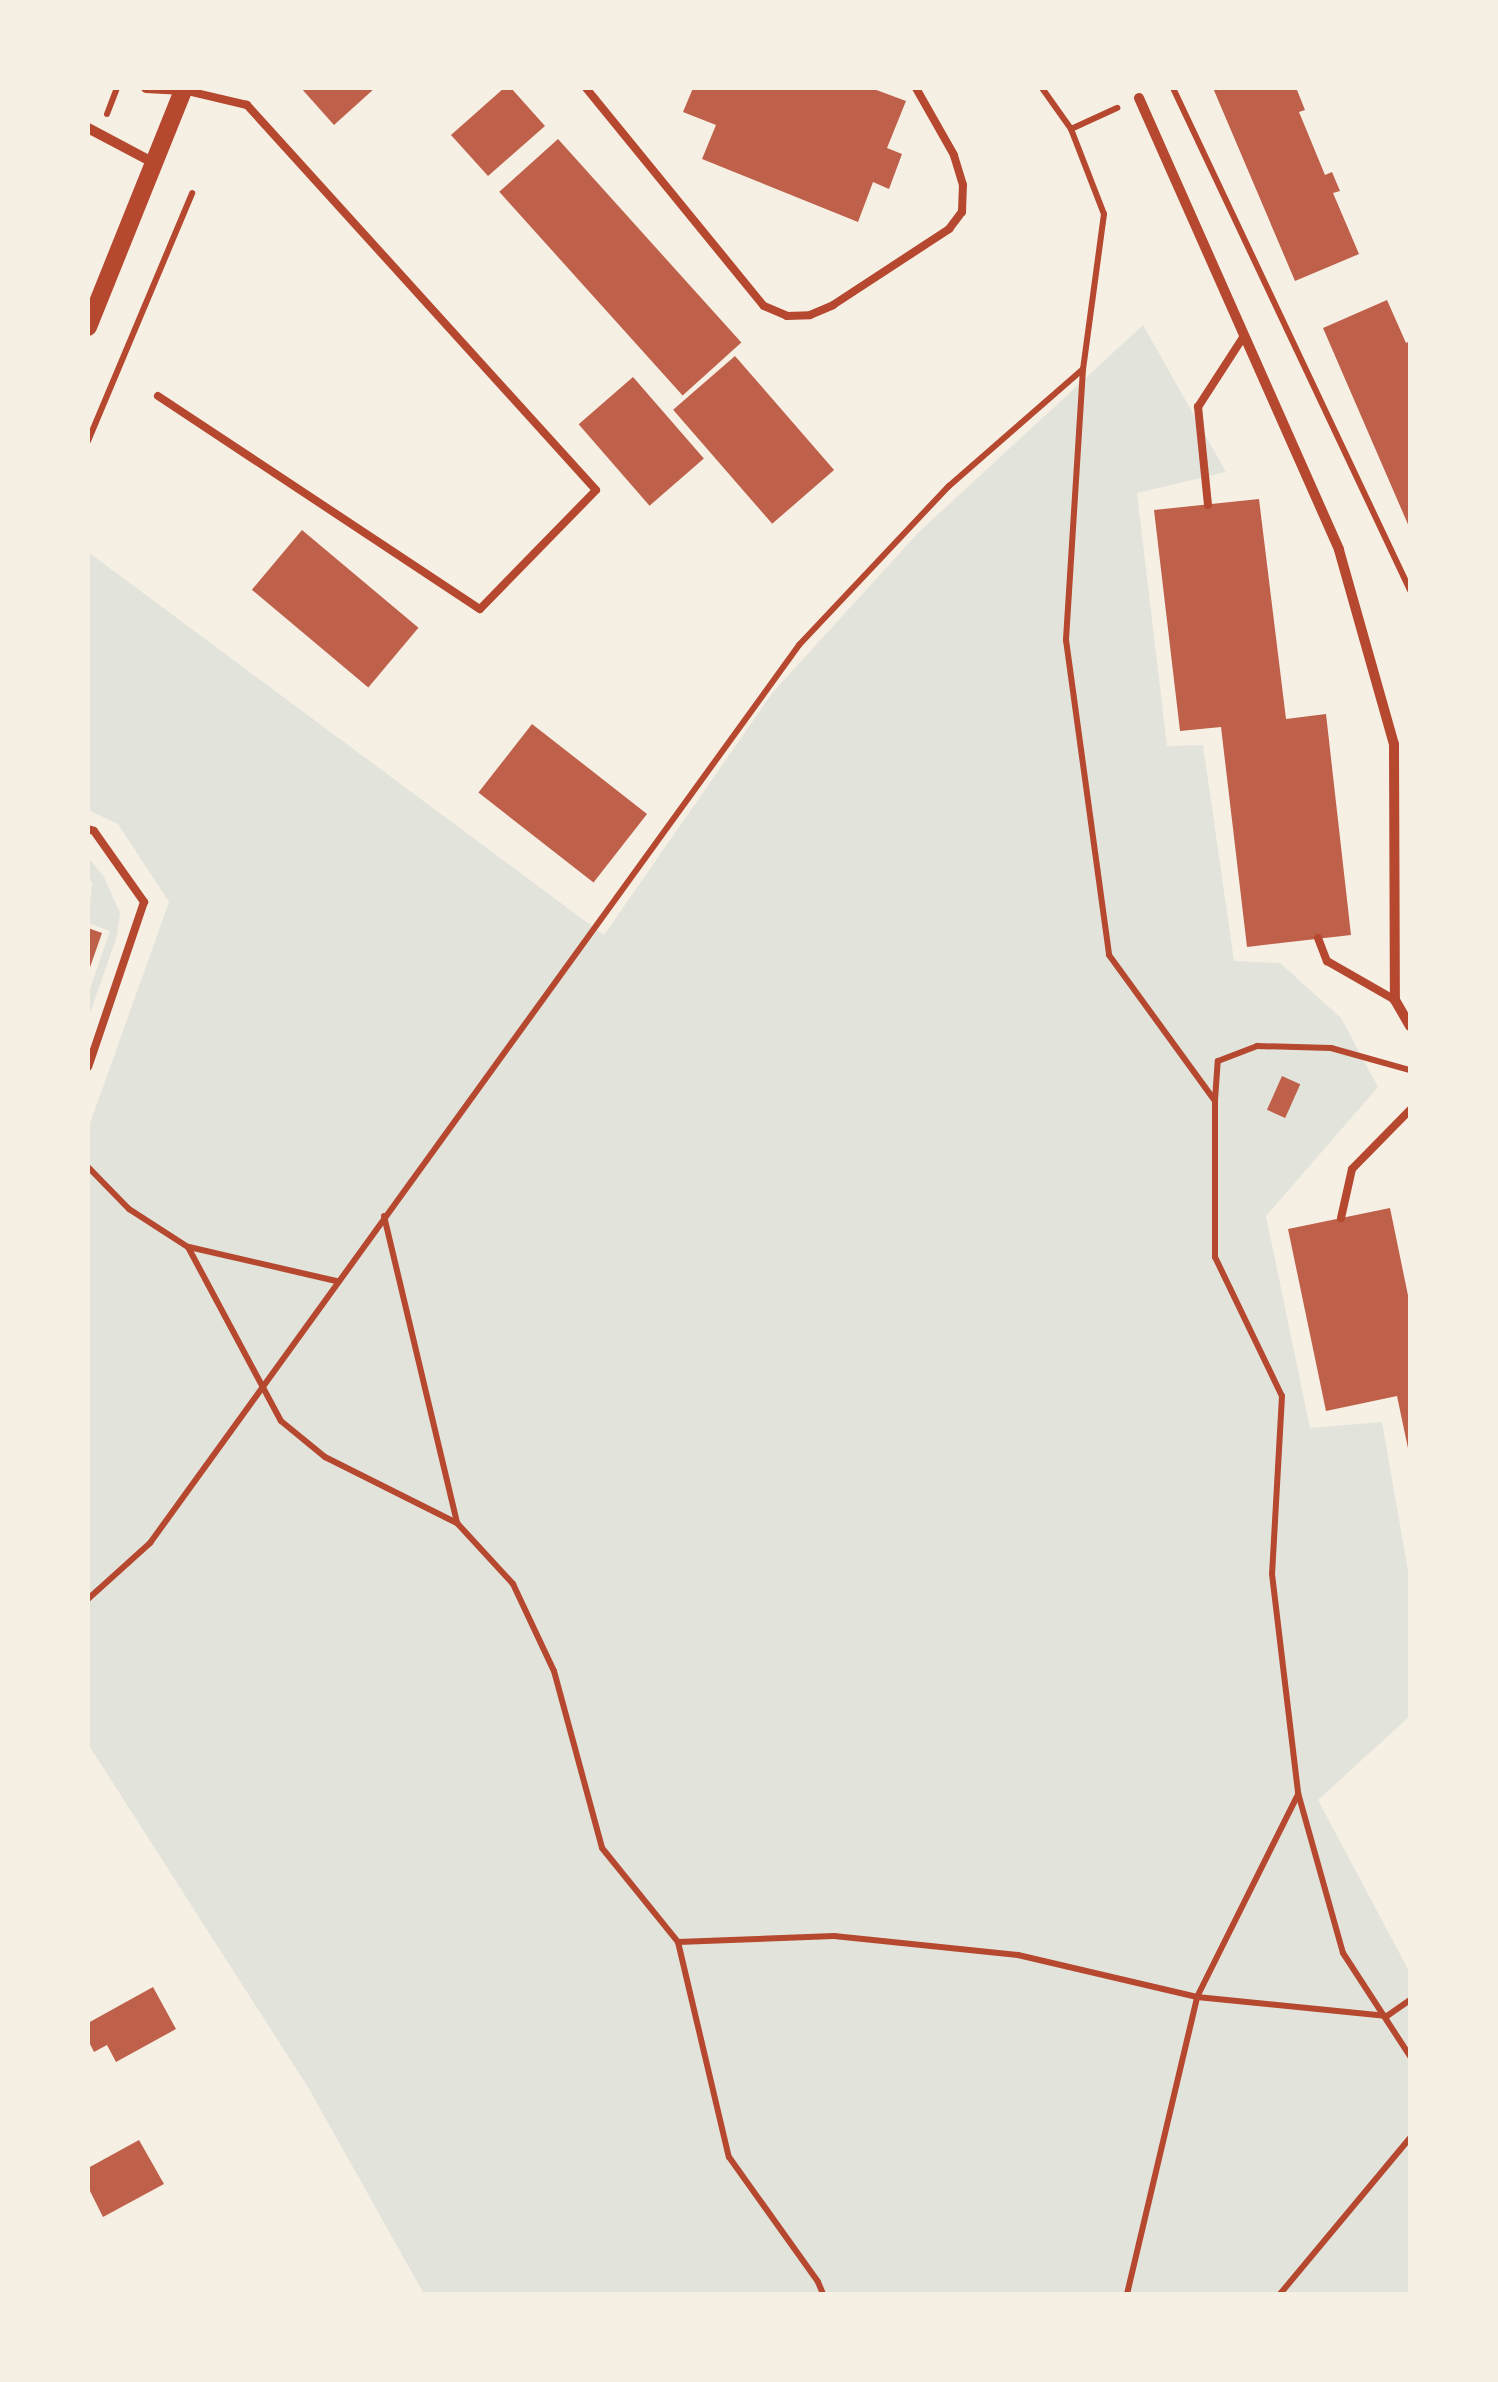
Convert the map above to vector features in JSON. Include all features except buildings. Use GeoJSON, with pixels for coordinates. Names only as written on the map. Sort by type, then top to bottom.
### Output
{"type":"FeatureCollection","features":[{"type":"Feature","properties":{"kind":"street"},"geometry":{"type":"LineString","coordinates":[[88,327],[184,89],[146,88]]}},
{"type":"Feature","properties":{"kind":"street"},"geometry":{"type":"LineString","coordinates":[[1140,98],[1339,550],[1394,744],[1395,1000],[1410,1026]]}},
{"type":"Feature","properties":{"kind":"street"},"geometry":{"type":"LineString","coordinates":[[88,128],[154,164]]}},
{"type":"Feature","properties":{"kind":"lane"},"geometry":{"type":"LineString","coordinates":[[586,88],[764,306],[787,316],[810,316],[832,305],[949,229],[962,212],[963,185],[954,155],[916,88]]}},
{"type":"Feature","properties":{"kind":"lane"},"geometry":{"type":"LineString","coordinates":[[158,396],[480,609],[596,490],[247,106],[184,89]]}},
{"type":"Feature","properties":{"kind":"lane"},"geometry":{"type":"LineString","coordinates":[[1208,504],[1198,407],[1244,336]]}},
{"type":"Feature","properties":{"kind":"lane"},"geometry":{"type":"LineString","coordinates":[[88,829],[94,831],[144,902],[88,1067]]}},
{"type":"Feature","properties":{"kind":"lane"},"geometry":{"type":"LineString","coordinates":[[1318,938],[1327,961],[1395,1000]]}},
{"type":"Feature","properties":{"kind":"lane"},"geometry":{"type":"LineString","coordinates":[[1341,1218],[1352,1169],[1410,1110]]}},
{"type":"Feature","properties":{"kind":"path"},"geometry":{"type":"LineString","coordinates":[[1042,88],[1071,129],[1104,214],[1083,369],[1066,640],[1109,955],[1215,1101]]}},
{"type":"Feature","properties":{"kind":"path"},"geometry":{"type":"LineString","coordinates":[[1173,88],[1410,590]]}},
{"type":"Feature","properties":{"kind":"path"},"geometry":{"type":"LineString","coordinates":[[1071,129],[1140,98]]}},
{"type":"Feature","properties":{"kind":"path"},"geometry":{"type":"LineString","coordinates":[[88,441],[192,193]]}},
{"type":"Feature","properties":{"kind":"path"},"geometry":{"type":"LineString","coordinates":[[88,1599],[150,1543],[384,1214],[799,645],[949,486],[1083,369]]}},
{"type":"Feature","properties":{"kind":"path"},"geometry":{"type":"LineString","coordinates":[[1410,1070],[1331,1048],[1258,1046],[1218,1061],[1215,1101],[1215,1257],[1282,1396],[1272,1574],[1298,1793],[1343,1954],[1388,2016],[1410,2056]]}},
{"type":"Feature","properties":{"kind":"path"},"geometry":{"type":"LineString","coordinates":[[88,1167],[130,1209],[188,1247],[336,1281]]}},
{"type":"Feature","properties":{"kind":"path"},"geometry":{"type":"LineString","coordinates":[[384,1214],[457,1524]]}},
{"type":"Feature","properties":{"kind":"path"},"geometry":{"type":"LineString","coordinates":[[188,1247],[281,1421],[325,1457],[457,1524],[513,1584],[554,1672],[602,1848],[678,1942],[729,2157],[823,2294]]}},
{"type":"Feature","properties":{"kind":"path"},"geometry":{"type":"LineString","coordinates":[[1127,2294],[1196,1997],[1298,1793]]}},
{"type":"Feature","properties":{"kind":"path"},"geometry":{"type":"LineString","coordinates":[[678,1942],[834,1936],[1000,1953],[1196,1997],[1388,2016],[1410,2000]]}},
{"type":"Feature","properties":{"kind":"path"},"geometry":{"type":"LineString","coordinates":[[1280,2294],[1410,2138]]}},
{"type":"Feature","properties":{"kind":"shaded area"},"geometry":{"type":"Polygon","coordinates":[[[1143,325],[1226,472],[1137,493],[1167,746],[1203,745],[1234,961],[1280,963],[1341,1018],[1378,1087],[1266,1216],[1310,1428],[1382,1422],[1410,1582],[1410,1716],[1318,1800],[1410,1973],[1410,2294],[424,2294],[309,2089],[88,1744],[88,1129],[169,902],[118,824],[88,810],[88,552],[604,935],[773,692],[918,533],[1143,325]]]}},
{"type":"Feature","properties":{"kind":"shaded area"},"geometry":{"type":"Polygon","coordinates":[[[88,857],[104,877],[120,913],[117,936],[88,1019],[88,994],[110,931],[88,923],[92,882],[88,880],[88,857]]]}}]}
